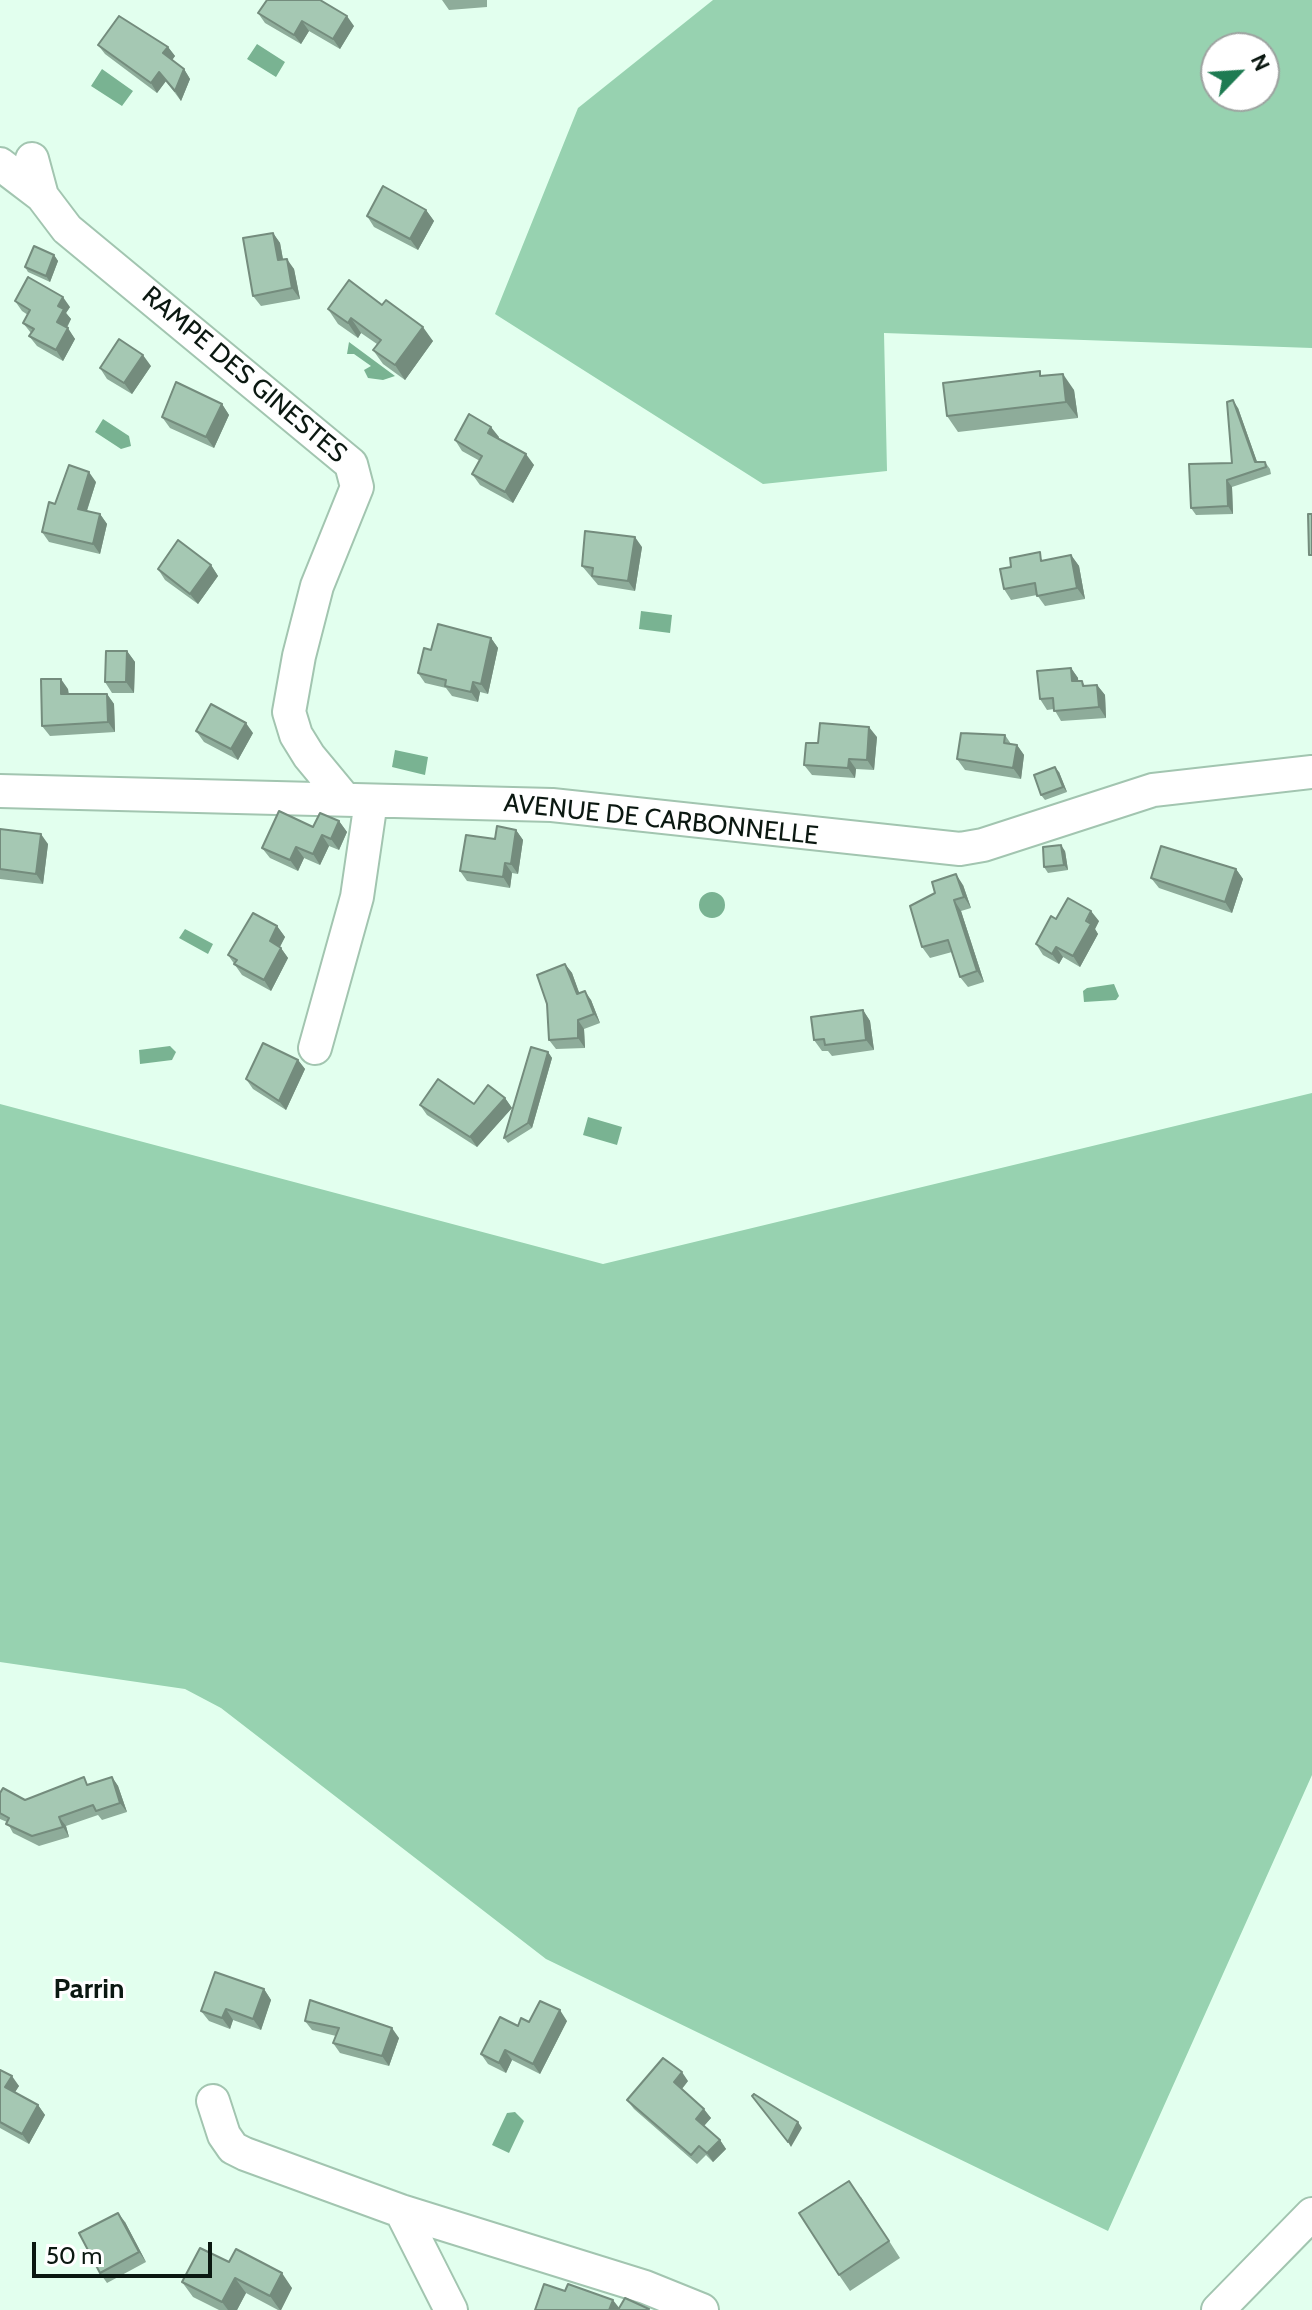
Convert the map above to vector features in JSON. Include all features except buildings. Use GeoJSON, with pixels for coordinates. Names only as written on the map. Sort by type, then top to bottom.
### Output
{"type":"FeatureCollection","features":[{"type":"Feature","properties":{"kind":"street","name":"RAMPE DES GINESTES"},"geometry":{"type":"LineString","coordinates":[[32,159],[42,196],[67,229],[351,464],[357,487],[317,586],[289,712],[296,735],[309,756],[357,799]]}},
{"type":"Feature","properties":{"kind":"street"},"geometry":{"type":"LineString","coordinates":[[0,164],[42,196]]}},
{"type":"Feature","properties":{"kind":"street","name":"AVENUE DE CARBONNELLE"},"geometry":{"type":"LineString","coordinates":[[0,791],[552,805],[960,849],[983,845],[1153,790],[1312,772]]}},
{"type":"Feature","properties":{"kind":"street"},"geometry":{"type":"LineString","coordinates":[[315,1048],[357,897],[357,799]]}},
{"type":"Feature","properties":{"kind":"street"},"geometry":{"type":"LineString","coordinates":[[213,2101],[224,2135],[233,2148],[401,2211],[631,2283],[702,2310]]}},
{"type":"Feature","properties":{"kind":"street"},"geometry":{"type":"LineString","coordinates":[[401,2211],[451,2310]]}},
{"type":"Feature","properties":{"kind":"street"},"geometry":{"type":"LineString","coordinates":[[1218,2310],[1312,2214]]}},
{"type":"Feature","properties":{"kind":"shaded area"},"geometry":{"type":"Polygon","coordinates":[[[713,0],[1312,0],[1312,348],[884,333],[887,471],[763,484],[495,314],[578,108],[713,0]]]}},
{"type":"Feature","properties":{"kind":"shaded area"},"geometry":{"type":"Polygon","coordinates":[[[257,44],[285,62],[276,77],[247,59],[257,44]]]}},
{"type":"Feature","properties":{"kind":"shaded area"},"geometry":{"type":"Polygon","coordinates":[[[102,69],[133,91],[122,106],[91,86],[102,69]]]}},
{"type":"Feature","properties":{"kind":"shaded area"},"geometry":{"type":"Polygon","coordinates":[[[349,342],[395,376],[383,380],[368,378],[364,370],[371,366],[354,354],[347,354],[349,342]]]}},
{"type":"Feature","properties":{"kind":"shaded area"},"geometry":{"type":"Polygon","coordinates":[[[103,419],[129,436],[131,446],[121,449],[95,432],[103,419]]]}},
{"type":"Feature","properties":{"kind":"shaded area"},"geometry":{"type":"Polygon","coordinates":[[[641,611],[672,615],[670,633],[639,629],[641,611]]]}},
{"type":"Feature","properties":{"kind":"shaded area"},"geometry":{"type":"Polygon","coordinates":[[[395,750],[428,757],[425,775],[392,767],[395,750]]]}},
{"type":"Feature","properties":{"kind":"shaded area"},"geometry":{"type":"Polygon","coordinates":[[[712,892],[721,896],[725,905],[721,914],[712,918],[703,914],[699,905],[703,896],[712,892]]]}},
{"type":"Feature","properties":{"kind":"shaded area"},"geometry":{"type":"Polygon","coordinates":[[[185,929],[213,944],[208,954],[179,938],[185,929]]]}},
{"type":"Feature","properties":{"kind":"shaded area"},"geometry":{"type":"Polygon","coordinates":[[[1114,984],[1119,996],[1116,1000],[1084,1002],[1083,991],[1087,988],[1114,984]]]}},
{"type":"Feature","properties":{"kind":"shaded area"},"geometry":{"type":"Polygon","coordinates":[[[170,1046],[176,1052],[172,1060],[140,1064],[139,1050],[170,1046]]]}},
{"type":"Feature","properties":{"kind":"shaded area"},"geometry":{"type":"Polygon","coordinates":[[[1312,1093],[1312,1775],[1108,2231],[546,1959],[221,1708],[185,1689],[0,1662],[0,1104],[603,1264],[1312,1093]]]}},
{"type":"Feature","properties":{"kind":"shaded area"},"geometry":{"type":"Polygon","coordinates":[[[588,1117],[622,1127],[617,1145],[583,1135],[588,1117]]]}},
{"type":"Feature","properties":{"kind":"shaded area"},"geometry":{"type":"Polygon","coordinates":[[[515,2112],[524,2121],[509,2153],[492,2145],[507,2113],[515,2112]]]}},
{"type":"Feature","properties":{"kind":"district","name":"Parrin"},"geometry":{"type":"Point","coordinates":[89,1990]}}]}
